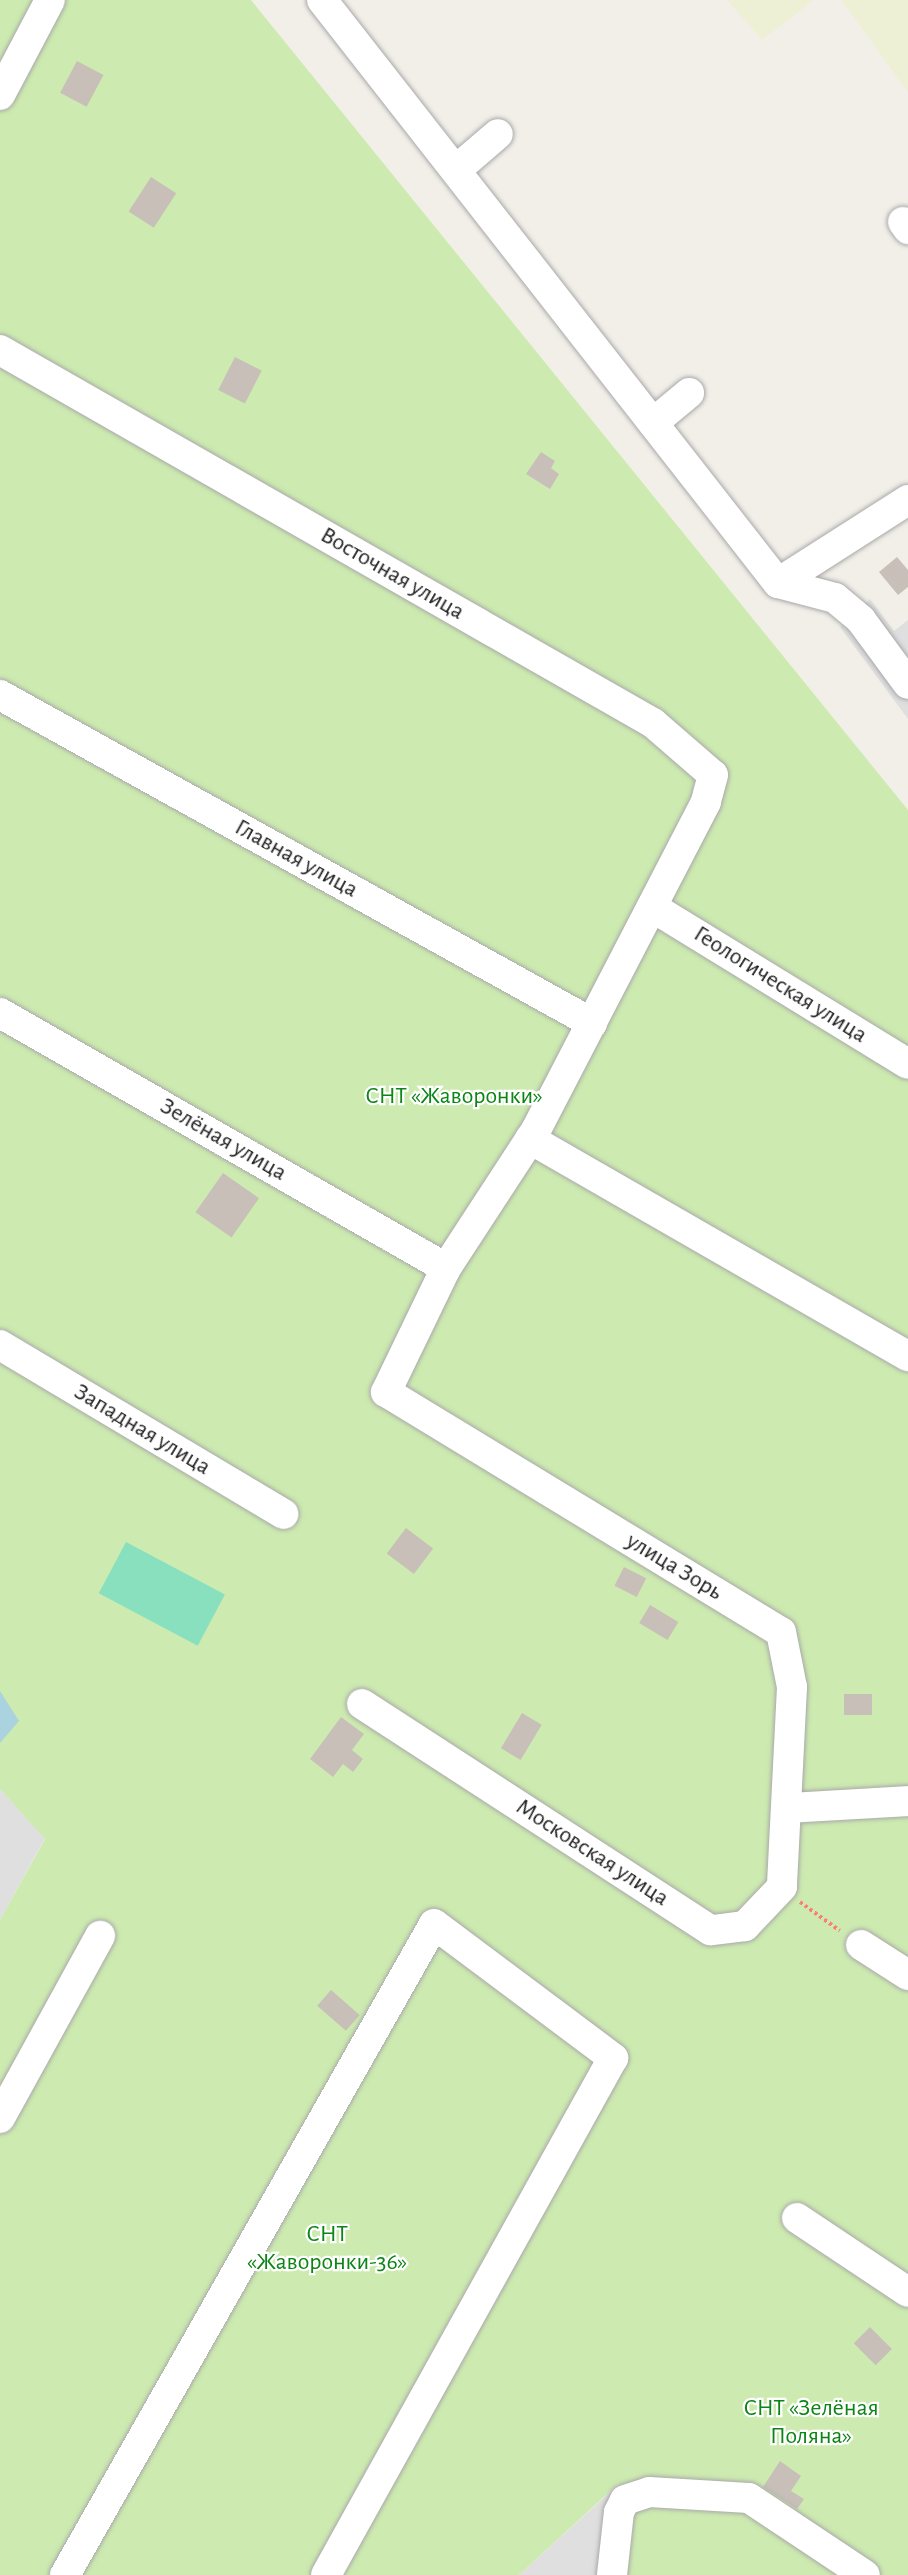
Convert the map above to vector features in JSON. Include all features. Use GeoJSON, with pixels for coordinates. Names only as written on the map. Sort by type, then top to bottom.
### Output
{"type":"FeatureCollection","features":[{"type":"Feature","properties":{"kind":"street"},"geometry":{"type":"LineString","coordinates":[[0,95],[50,0]]}},
{"type":"Feature","properties":{"kind":"street"},"geometry":{"type":"LineString","coordinates":[[322,0],[778,583],[835,598],[861,620],[908,684]]}},
{"type":"Feature","properties":{"kind":"street"},"geometry":{"type":"LineString","coordinates":[[456,170],[498,134]]}},
{"type":"Feature","properties":{"kind":"street","name":"Восточная улица"},"geometry":{"type":"LineString","coordinates":[[0,350],[653,723],[713,775],[706,802],[652,907]]}},
{"type":"Feature","properties":{"kind":"street"},"geometry":{"type":"LineString","coordinates":[[653,423],[689,393]]}},
{"type":"Feature","properties":{"kind":"street"},"geometry":{"type":"LineString","coordinates":[[778,583],[908,500]]}},
{"type":"Feature","properties":{"kind":"street","name":"Главная улица"},"geometry":{"type":"LineString","coordinates":[[0,695],[592,1023]]}},
{"type":"Feature","properties":{"kind":"street"},"geometry":{"type":"LineString","coordinates":[[446,1268],[530,1139],[652,907]]}},
{"type":"Feature","properties":{"kind":"street","name":"Геологическая улица"},"geometry":{"type":"LineString","coordinates":[[652,907],[908,1064]]}},
{"type":"Feature","properties":{"kind":"street","name":"Зелёная улица"},"geometry":{"type":"LineString","coordinates":[[0,1013],[446,1268]]}},
{"type":"Feature","properties":{"kind":"street"},"geometry":{"type":"LineString","coordinates":[[530,1139],[908,1356]]}},
{"type":"Feature","properties":{"kind":"street","name":"улица Зорь"},"geometry":{"type":"LineString","coordinates":[[446,1268],[386,1392],[780,1632],[792,1687],[787,1842],[782,1887]]}},
{"type":"Feature","properties":{"kind":"street","name":"Западная улица"},"geometry":{"type":"LineString","coordinates":[[0,1345],[283,1514]]}},
{"type":"Feature","properties":{"kind":"street","name":"Московская улица"},"geometry":{"type":"LineString","coordinates":[[362,1704],[710,1930],[745,1926],[782,1887]]}},
{"type":"Feature","properties":{"kind":"street"},"geometry":{"type":"LineString","coordinates":[[788,1808],[908,1801]]}},
{"type":"Feature","properties":{"kind":"street"},"geometry":{"type":"LineString","coordinates":[[65,2575],[434,1924],[614,2058],[327,2575]]}},
{"type":"Feature","properties":{"kind":"street"},"geometry":{"type":"LineString","coordinates":[[0,2118],[100,1936]]}},
{"type":"Feature","properties":{"kind":"street"},"geometry":{"type":"LineString","coordinates":[[861,1945],[908,1975]]}},
{"type":"Feature","properties":{"kind":"street"},"geometry":{"type":"LineString","coordinates":[[797,2218],[908,2292]]}},
{"type":"Feature","properties":{"kind":"street"},"geometry":{"type":"LineString","coordinates":[[612,2575],[619,2512],[633,2494],[749,2498],[865,2575]]}},
{"type":"Feature","properties":{"kind":"path"},"geometry":{"type":"LineString","coordinates":[[782,1887],[861,1945]]}},
{"type":"Feature","properties":{"kind":"shaded area"},"geometry":{"type":"Polygon","coordinates":[[[870,599],[894,631],[908,620],[908,719],[840,627],[870,599]]]}},
{"type":"Feature","properties":{"kind":"shaded area"},"geometry":{"type":"Polygon","coordinates":[[[0,1789],[45,1838],[0,1920],[0,1789]]]}},
{"type":"Feature","properties":{"kind":"shaded area"},"geometry":{"type":"Polygon","coordinates":[[[620,2483],[607,2520],[602,2575],[519,2575],[620,2483]]]}},
{"type":"Feature","properties":{"kind":"green space","name":"СНТ «Жаворонки»"},"geometry":{"type":"Polygon","coordinates":[[[0,0],[251,0],[908,810],[908,2575],[612,2575],[619,2483],[519,2575],[0,2575],[0,1920],[45,1839],[0,1789],[0,0]]]}},
{"type":"Feature","properties":{"kind":"green space"},"geometry":{"type":"Polygon","coordinates":[[[727,0],[814,0],[762,40],[727,0]]]}},
{"type":"Feature","properties":{"kind":"green space"},"geometry":{"type":"Polygon","coordinates":[[[841,0],[908,0],[908,92],[841,0]]]}},
{"type":"Feature","properties":{"kind":"green space"},"geometry":{"type":"Polygon","coordinates":[[[126,1542],[225,1595],[198,1646],[99,1593],[126,1542]]]}},
{"type":"Feature","properties":{"kind":"water"},"geometry":{"type":"Polygon","coordinates":[[[0,1691],[19,1721],[0,1743],[0,1691]]]}},
{"type":"Feature","properties":{"kind":"building"},"geometry":{"type":"Polygon","coordinates":[[[77,61],[103,75],[87,107],[60,93],[77,61]]]}},
{"type":"Feature","properties":{"kind":"building"},"geometry":{"type":"Polygon","coordinates":[[[151,177],[176,193],[154,228],[129,211],[151,177]]]}},
{"type":"Feature","properties":{"kind":"building"},"geometry":{"type":"Polygon","coordinates":[[[235,357],[262,371],[245,404],[218,390],[235,357]]]}},
{"type":"Feature","properties":{"kind":"building"},"geometry":{"type":"Polygon","coordinates":[[[541,452],[555,461],[551,468],[559,474],[550,489],[526,474],[541,452]]]}},
{"type":"Feature","properties":{"kind":"building"},"geometry":{"type":"Polygon","coordinates":[[[897,557],[908,570],[908,587],[898,595],[879,572],[897,557]]]}},
{"type":"Feature","properties":{"kind":"building"},"geometry":{"type":"Polygon","coordinates":[[[223,1173],[259,1198],[232,1238],[195,1212],[223,1173]]]}},
{"type":"Feature","properties":{"kind":"building"},"geometry":{"type":"Polygon","coordinates":[[[406,1528],[433,1548],[414,1574],[387,1554],[406,1528]]]}},
{"type":"Feature","properties":{"kind":"building"},"geometry":{"type":"Polygon","coordinates":[[[624,1567],[646,1578],[637,1597],[614,1586],[624,1567]]]}},
{"type":"Feature","properties":{"kind":"building"},"geometry":{"type":"Polygon","coordinates":[[[650,1605],[678,1622],[667,1640],[639,1623],[650,1605]]]}},
{"type":"Feature","properties":{"kind":"building"},"geometry":{"type":"Polygon","coordinates":[[[844,1694],[872,1694],[872,1715],[844,1715],[844,1694]]]}},
{"type":"Feature","properties":{"kind":"building"},"geometry":{"type":"Polygon","coordinates":[[[522,1713],[542,1725],[521,1760],[501,1748],[522,1713]]]}},
{"type":"Feature","properties":{"kind":"building"},"geometry":{"type":"Polygon","coordinates":[[[341,1717],[364,1734],[352,1750],[363,1759],[353,1772],[343,1764],[333,1777],[310,1759],[341,1717]]]}},
{"type":"Feature","properties":{"kind":"building"},"geometry":{"type":"Polygon","coordinates":[[[331,1990],[360,2015],[346,2031],[317,2006],[331,1990]]]}},
{"type":"Feature","properties":{"kind":"building"},"geometry":{"type":"Polygon","coordinates":[[[870,2327],[892,2349],[876,2365],[854,2343],[870,2327]]]}},
{"type":"Feature","properties":{"kind":"building"},"geometry":{"type":"Polygon","coordinates":[[[780,2461],[801,2476],[791,2491],[804,2499],[797,2509],[763,2487],[780,2461]]]}},
{"type":"Feature","properties":{"kind":"park label","name":"СНТ «Жаворонки-36»"},"geometry":{"type":"Point","coordinates":[327,2249]}},
{"type":"Feature","properties":{"kind":"park label","name":"СНТ «Зелёная Поляна»"},"geometry":{"type":"Point","coordinates":[811,2423]}}]}
